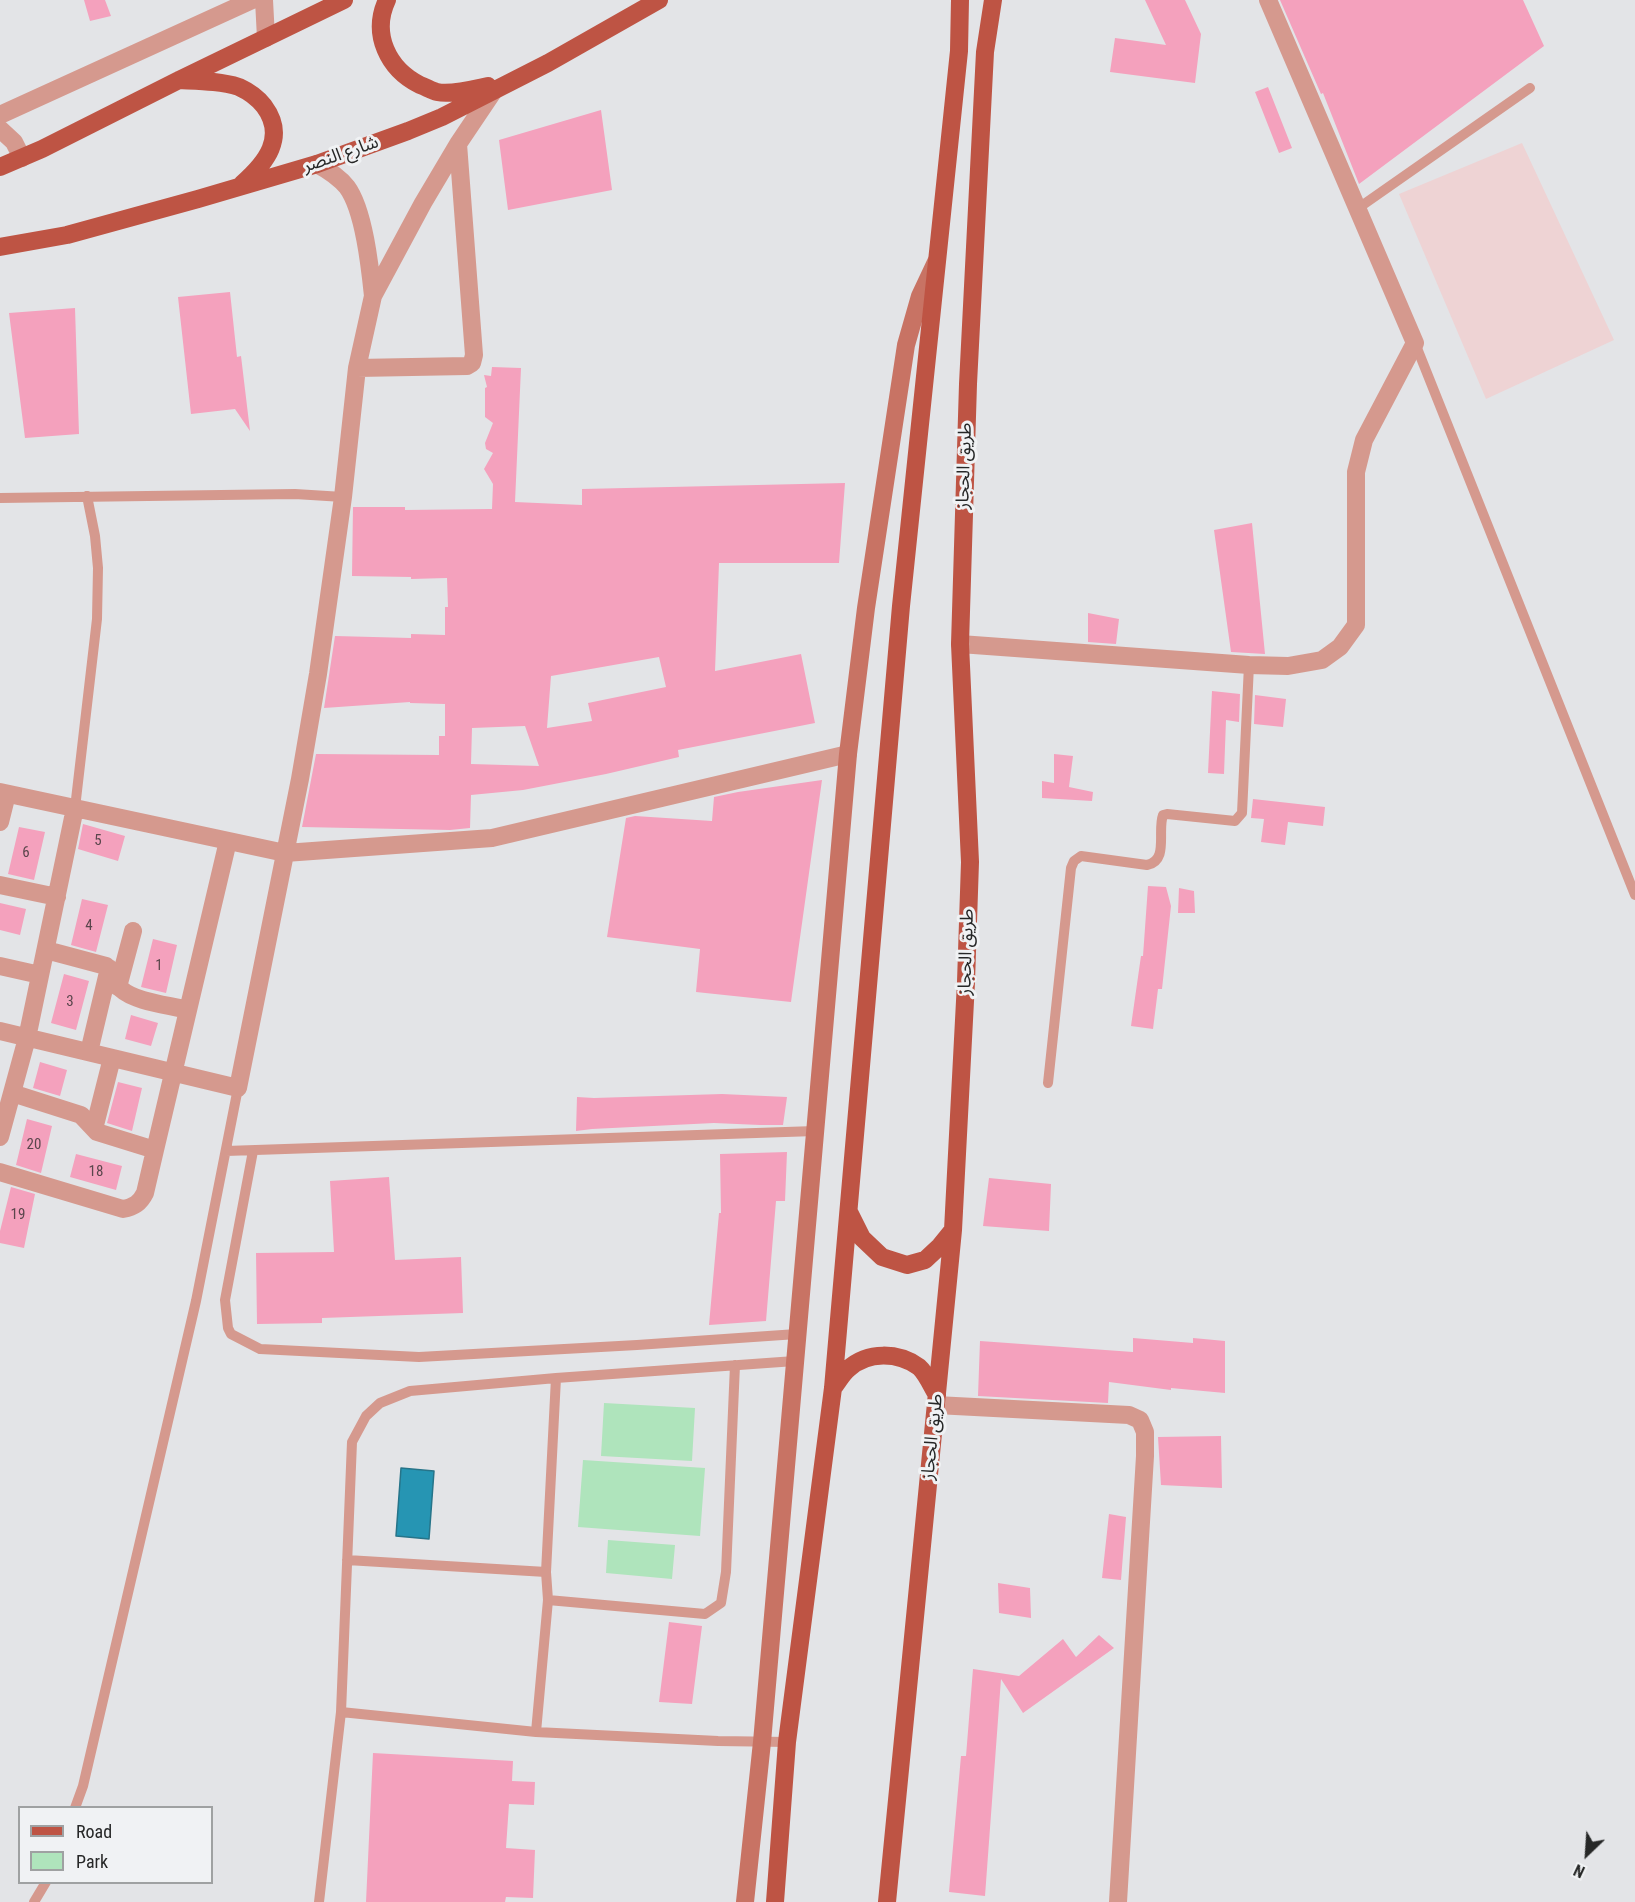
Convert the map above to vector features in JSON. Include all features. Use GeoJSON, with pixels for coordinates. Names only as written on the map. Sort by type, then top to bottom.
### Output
{"type":"FeatureCollection","features":[{"type":"Feature","properties":{"kind":"main road"},"geometry":{"type":"LineString","coordinates":[[0,167],[42,149],[344,0]]}},
{"type":"Feature","properties":{"kind":"main road"},"geometry":{"type":"LineString","coordinates":[[387,0],[381,22],[383,47],[394,66],[411,80],[437,92],[503,85]]}},
{"type":"Feature","properties":{"kind":"main road","name":"شارع النصر"},"geometry":{"type":"LineString","coordinates":[[0,247],[67,235],[317,164],[442,117],[548,63],[659,0]]}},
{"type":"Feature","properties":{"kind":"main road"},"geometry":{"type":"LineString","coordinates":[[775,1902],[788,1742],[833,1388],[901,606],[959,51],[960,0]]}},
{"type":"Feature","properties":{"kind":"main road","name":"طريق الحجاز"},"geometry":{"type":"LineString","coordinates":[[887,1902],[953,1230],[970,862],[960,644],[971,325],[985,52],[993,0]]}},
{"type":"Feature","properties":{"kind":"main road"},"geometry":{"type":"LineString","coordinates":[[179,80],[217,82],[238,87],[256,96],[271,115],[275,130],[271,149],[258,170],[238,187]]}},
{"type":"Feature","properties":{"kind":"main road"},"geometry":{"type":"LineString","coordinates":[[746,1902],[848,754],[866,608],[906,345],[920,296],[937,261]]}},
{"type":"Feature","properties":{"kind":"main road"},"geometry":{"type":"LineString","coordinates":[[848,1210],[862,1238],[882,1257],[907,1265],[925,1260],[953,1230]]}},
{"type":"Feature","properties":{"kind":"main road"},"geometry":{"type":"LineString","coordinates":[[833,1388],[849,1369],[866,1358],[884,1355],[900,1357],[921,1368],[936,1400]]}},
{"type":"Feature","properties":{"kind":"street"},"geometry":{"type":"LineString","coordinates":[[0,115],[252,0]]}},
{"type":"Feature","properties":{"kind":"street"},"geometry":{"type":"LineString","coordinates":[[264,0],[266,38]]}},
{"type":"Feature","properties":{"kind":"street"},"geometry":{"type":"LineString","coordinates":[[960,644],[1288,666],[1322,660],[1340,646],[1356,625],[1356,472],[1364,440],[1414,344],[1268,0]]}},
{"type":"Feature","properties":{"kind":"street"},"geometry":{"type":"LineString","coordinates":[[0,1031],[238,1088],[318,674],[343,497],[357,368],[373,296],[423,202],[458,144],[503,85]]}},
{"type":"Feature","properties":{"kind":"street"},"geometry":{"type":"LineString","coordinates":[[0,129],[14,142],[22,158]]}},
{"type":"Feature","properties":{"kind":"street"},"geometry":{"type":"LineString","coordinates":[[357,368],[467,366],[472,363],[474,354],[458,144]]}},
{"type":"Feature","properties":{"kind":"street"},"geometry":{"type":"LineString","coordinates":[[317,164],[334,174],[347,187],[356,204],[370,261],[373,296]]}},
{"type":"Feature","properties":{"kind":"street"},"geometry":{"type":"LineString","coordinates":[[0,822],[3,793],[285,853],[492,838],[848,754]]}},
{"type":"Feature","properties":{"kind":"street"},"geometry":{"type":"LineString","coordinates":[[1,1127],[27,1038],[75,808]]}},
{"type":"Feature","properties":{"kind":"street"},"geometry":{"type":"LineString","coordinates":[[0,1172],[123,1209],[130,1208],[142,1199],[228,841]]}},
{"type":"Feature","properties":{"kind":"street"},"geometry":{"type":"LineString","coordinates":[[0,885],[57,897]]}},
{"type":"Feature","properties":{"kind":"street"},"geometry":{"type":"LineString","coordinates":[[118,987],[133,931]]}},
{"type":"Feature","properties":{"kind":"street"},"geometry":{"type":"LineString","coordinates":[[46,950],[102,964],[109,968],[118,987],[133,997],[188,1010]]}},
{"type":"Feature","properties":{"kind":"street"},"geometry":{"type":"LineString","coordinates":[[0,966],[40,975]]}},
{"type":"Feature","properties":{"kind":"street"},"geometry":{"type":"LineString","coordinates":[[89,1052],[109,968]]}},
{"type":"Feature","properties":{"kind":"street"},"geometry":{"type":"LineString","coordinates":[[94,1129],[112,1058]]}},
{"type":"Feature","properties":{"kind":"street"},"geometry":{"type":"LineString","coordinates":[[12,1093],[81,1115],[94,1129],[104,1135],[155,1150]]}},
{"type":"Feature","properties":{"kind":"street"},"geometry":{"type":"LineString","coordinates":[[936,1400],[1129,1415],[1140,1420],[1144,1432],[1145,1456],[1118,1902]]}},
{"type":"Feature","properties":{"kind":"lane"},"geometry":{"type":"LineString","coordinates":[[1357,209],[1530,88]]}},
{"type":"Feature","properties":{"kind":"lane"},"geometry":{"type":"LineString","coordinates":[[1414,344],[1635,895]]}},
{"type":"Feature","properties":{"kind":"lane"},"geometry":{"type":"LineString","coordinates":[[0,498],[295,494],[343,497]]}},
{"type":"Feature","properties":{"kind":"lane"},"geometry":{"type":"LineString","coordinates":[[75,808],[97,619],[98,568],[87,496]]}},
{"type":"Feature","properties":{"kind":"lane"},"geometry":{"type":"LineString","coordinates":[[1048,1083],[1070,879],[1074,861],[1081,856],[1147,866],[1154,864],[1160,857],[1163,815],[1235,821],[1238,819],[1242,813],[1249,665]]}},
{"type":"Feature","properties":{"kind":"lane"},"geometry":{"type":"LineString","coordinates":[[76,1806],[83,1786],[196,1300],[238,1088]]}},
{"type":"Feature","properties":{"kind":"lane"},"geometry":{"type":"LineString","coordinates":[[226,1151],[815,1131]]}},
{"type":"Feature","properties":{"kind":"lane"},"geometry":{"type":"LineString","coordinates":[[254,1151],[225,1300],[228,1328],[231,1334],[260,1349],[419,1357],[797,1334]]}},
{"type":"Feature","properties":{"kind":"lane"},"geometry":{"type":"LineString","coordinates":[[319,1902],[341,1712],[352,1442],[366,1416],[380,1403],[410,1391],[795,1361]]}},
{"type":"Feature","properties":{"kind":"lane"},"geometry":{"type":"LineString","coordinates":[[548,1600],[705,1614],[720,1603],[726,1572],[735,1365]]}},
{"type":"Feature","properties":{"kind":"lane"},"geometry":{"type":"LineString","coordinates":[[536,1732],[548,1600],[546,1572],[556,1378]]}},
{"type":"Feature","properties":{"kind":"lane"},"geometry":{"type":"LineString","coordinates":[[347,1560],[546,1572]]}},
{"type":"Feature","properties":{"kind":"lane"},"geometry":{"type":"LineString","coordinates":[[341,1712],[536,1732],[788,1742]]}},
{"type":"Feature","properties":{"kind":"lane"},"geometry":{"type":"LineString","coordinates":[[34,1902],[45,1884]]}},
{"type":"Feature","properties":{"kind":"shaded area"},"geometry":{"type":"Polygon","coordinates":[[[1522,143],[1614,340],[1486,399],[1399,194],[1522,143]]]}},
{"type":"Feature","properties":{"kind":"green space"},"geometry":{"type":"Polygon","coordinates":[[[604,1403],[695,1408],[692,1461],[601,1456],[604,1403]]]}},
{"type":"Feature","properties":{"kind":"green space"},"geometry":{"type":"Polygon","coordinates":[[[583,1460],[705,1468],[700,1536],[578,1527],[583,1460]]]}},
{"type":"Feature","properties":{"kind":"green space"},"geometry":{"type":"Polygon","coordinates":[[[608,1540],[675,1545],[672,1579],[606,1573],[608,1540]]]}},
{"type":"Feature","properties":{"kind":"water"},"geometry":{"type":"Polygon","coordinates":[[[401,1468],[434,1471],[429,1539],[396,1536],[401,1468]]]}},
{"type":"Feature","properties":{"kind":"building"},"geometry":{"type":"Polygon","coordinates":[[[84,0],[105,0],[111,16],[90,21],[84,0]]]}},
{"type":"Feature","properties":{"kind":"building"},"geometry":{"type":"Polygon","coordinates":[[[1145,0],[1185,0],[1201,34],[1195,83],[1110,72],[1115,38],[1166,45],[1145,0]]]}},
{"type":"Feature","properties":{"kind":"building"},"geometry":{"type":"Polygon","coordinates":[[[1280,0],[1523,0],[1544,46],[1359,184],[1323,93],[1321,94],[1280,0]]]}},
{"type":"Feature","properties":{"kind":"building"},"geometry":{"type":"Polygon","coordinates":[[[1268,87],[1292,148],[1279,153],[1255,92],[1268,87]]]}},
{"type":"Feature","properties":{"kind":"building"},"geometry":{"type":"Polygon","coordinates":[[[601,110],[612,190],[508,210],[499,140],[601,110]]]}},
{"type":"Feature","properties":{"kind":"building"},"geometry":{"type":"Polygon","coordinates":[[[230,292],[237,357],[241,356],[250,431],[235,409],[191,414],[178,297],[230,292]]]}},
{"type":"Feature","properties":{"kind":"building"},"geometry":{"type":"Polygon","coordinates":[[[75,308],[79,434],[25,438],[9,313],[75,308]]]}},
{"type":"Feature","properties":{"kind":"building"},"geometry":{"type":"Polygon","coordinates":[[[492,367],[521,368],[515,502],[582,505],[582,489],[845,483],[839,563],[719,563],[715,671],[801,654],[815,723],[678,750],[679,757],[606,774],[523,790],[471,795],[470,828],[450,830],[302,827],[316,754],[439,755],[439,736],[445,736],[445,704],[410,702],[324,708],[335,636],[411,638],[411,634],[445,635],[445,607],[448,607],[447,578],[352,576],[353,507],[405,507],[405,510],[492,509],[493,484],[484,469],[493,453],[486,449],[485,443],[493,423],[485,417],[485,388],[487,387],[484,375],[491,376],[492,367]],[[659,657],[551,676],[547,728],[592,721],[588,703],[666,687],[659,657]],[[525,726],[472,728],[471,764],[539,766],[525,726]]]}},
{"type":"Feature","properties":{"kind":"building"},"geometry":{"type":"Polygon","coordinates":[[[1252,523],[1265,654],[1231,652],[1214,530],[1252,523]]]}},
{"type":"Feature","properties":{"kind":"building"},"geometry":{"type":"Polygon","coordinates":[[[1088,613],[1119,619],[1116,644],[1088,642],[1088,613]]]}},
{"type":"Feature","properties":{"kind":"building"},"geometry":{"type":"Polygon","coordinates":[[[1212,691],[1240,694],[1239,722],[1226,720],[1224,774],[1208,773],[1212,691]]]}},
{"type":"Feature","properties":{"kind":"building"},"geometry":{"type":"Polygon","coordinates":[[[1255,695],[1286,699],[1283,727],[1254,724],[1255,695]]]}},
{"type":"Feature","properties":{"kind":"building"},"geometry":{"type":"Polygon","coordinates":[[[1054,754],[1073,756],[1069,787],[1093,792],[1092,801],[1042,798],[1042,781],[1054,783],[1054,754]]]}},
{"type":"Feature","properties":{"kind":"building"},"geometry":{"type":"Polygon","coordinates":[[[822,780],[791,1002],[696,992],[700,949],[607,937],[626,818],[635,816],[712,821],[714,797],[822,780]]]}},
{"type":"Feature","properties":{"kind":"building"},"geometry":{"type":"Polygon","coordinates":[[[1253,799],[1325,807],[1323,826],[1288,822],[1285,845],[1261,842],[1264,819],[1251,818],[1253,799]]]}},
{"type":"Feature","properties":{"kind":"building"},"geometry":{"type":"Polygon","coordinates":[[[83,824],[125,836],[118,861],[78,849],[83,824]]]}},
{"type":"Feature","properties":{"kind":"building"},"geometry":{"type":"Polygon","coordinates":[[[19,827],[45,832],[34,880],[8,874],[19,827]]]}},
{"type":"Feature","properties":{"kind":"building"},"geometry":{"type":"Polygon","coordinates":[[[1148,886],[1166,887],[1171,906],[1162,989],[1158,989],[1153,1029],[1131,1026],[1141,956],[1143,956],[1148,886]]]}},
{"type":"Feature","properties":{"kind":"building"},"geometry":{"type":"Polygon","coordinates":[[[1179,888],[1194,891],[1195,913],[1178,913],[1179,888]]]}},
{"type":"Feature","properties":{"kind":"building"},"geometry":{"type":"Polygon","coordinates":[[[82,899],[108,905],[96,952],[71,945],[82,899]]]}},
{"type":"Feature","properties":{"kind":"building"},"geometry":{"type":"Polygon","coordinates":[[[0,903],[26,909],[20,935],[0,930],[0,903]]]}},
{"type":"Feature","properties":{"kind":"building"},"geometry":{"type":"Polygon","coordinates":[[[153,939],[177,945],[166,993],[141,987],[153,939]]]}},
{"type":"Feature","properties":{"kind":"building"},"geometry":{"type":"Polygon","coordinates":[[[64,974],[89,981],[76,1030],[51,1023],[64,974]]]}},
{"type":"Feature","properties":{"kind":"building"},"geometry":{"type":"Polygon","coordinates":[[[131,1015],[158,1023],[151,1046],[125,1039],[131,1015]]]}},
{"type":"Feature","properties":{"kind":"building"},"geometry":{"type":"Polygon","coordinates":[[[40,1062],[67,1070],[60,1096],[33,1088],[40,1062]]]}},
{"type":"Feature","properties":{"kind":"building"},"geometry":{"type":"Polygon","coordinates":[[[118,1082],[142,1088],[132,1131],[107,1123],[118,1082]]]}},
{"type":"Feature","properties":{"kind":"building"},"geometry":{"type":"Polygon","coordinates":[[[722,1094],[787,1097],[783,1125],[714,1123],[576,1131],[577,1097],[722,1094]]]}},
{"type":"Feature","properties":{"kind":"building"},"geometry":{"type":"Polygon","coordinates":[[[27,1119],[52,1126],[41,1173],[16,1165],[27,1119]]]}},
{"type":"Feature","properties":{"kind":"building"},"geometry":{"type":"Polygon","coordinates":[[[787,1152],[785,1201],[776,1201],[766,1321],[709,1325],[719,1213],[721,1213],[720,1154],[787,1152]]]}},
{"type":"Feature","properties":{"kind":"building"},"geometry":{"type":"Polygon","coordinates":[[[76,1154],[122,1166],[116,1190],[70,1177],[76,1154]]]}},
{"type":"Feature","properties":{"kind":"building"},"geometry":{"type":"Polygon","coordinates":[[[389,1177],[395,1260],[461,1257],[463,1313],[322,1318],[322,1323],[257,1324],[256,1253],[334,1252],[330,1181],[389,1177]]]}},
{"type":"Feature","properties":{"kind":"building"},"geometry":{"type":"Polygon","coordinates":[[[989,1178],[1051,1184],[1049,1231],[983,1226],[989,1178]]]}},
{"type":"Feature","properties":{"kind":"building"},"geometry":{"type":"Polygon","coordinates":[[[11,1187],[35,1194],[24,1248],[0,1243],[0,1231],[11,1187]]]}},
{"type":"Feature","properties":{"kind":"building"},"geometry":{"type":"Polygon","coordinates":[[[1133,1338],[1193,1343],[1193,1338],[1225,1341],[1225,1393],[1171,1388],[1171,1390],[1109,1382],[1108,1403],[978,1396],[980,1341],[1133,1352],[1133,1338]]]}},
{"type":"Feature","properties":{"kind":"building"},"geometry":{"type":"Polygon","coordinates":[[[1221,1436],[1222,1488],[1161,1485],[1158,1437],[1221,1436]]]}},
{"type":"Feature","properties":{"kind":"building"},"geometry":{"type":"Polygon","coordinates":[[[1109,1514],[1126,1517],[1121,1580],[1102,1578],[1109,1514]]]}},
{"type":"Feature","properties":{"kind":"building"},"geometry":{"type":"Polygon","coordinates":[[[998,1583],[1030,1588],[1031,1618],[999,1613],[998,1583]]]}},
{"type":"Feature","properties":{"kind":"building"},"geometry":{"type":"Polygon","coordinates":[[[669,1622],[702,1626],[692,1704],[659,1702],[669,1622]]]}},
{"type":"Feature","properties":{"kind":"building"},"geometry":{"type":"Polygon","coordinates":[[[1099,1635],[1114,1648],[1023,1713],[1001,1679],[985,1896],[949,1892],[961,1756],[966,1756],[973,1669],[1019,1676],[1063,1639],[1076,1657],[1099,1635]]]}},
{"type":"Feature","properties":{"kind":"building"},"geometry":{"type":"Polygon","coordinates":[[[373,1753],[513,1761],[512,1781],[535,1782],[534,1805],[509,1804],[506,1848],[535,1850],[533,1898],[506,1897],[505,1902],[366,1902],[373,1753]]]}}]}
